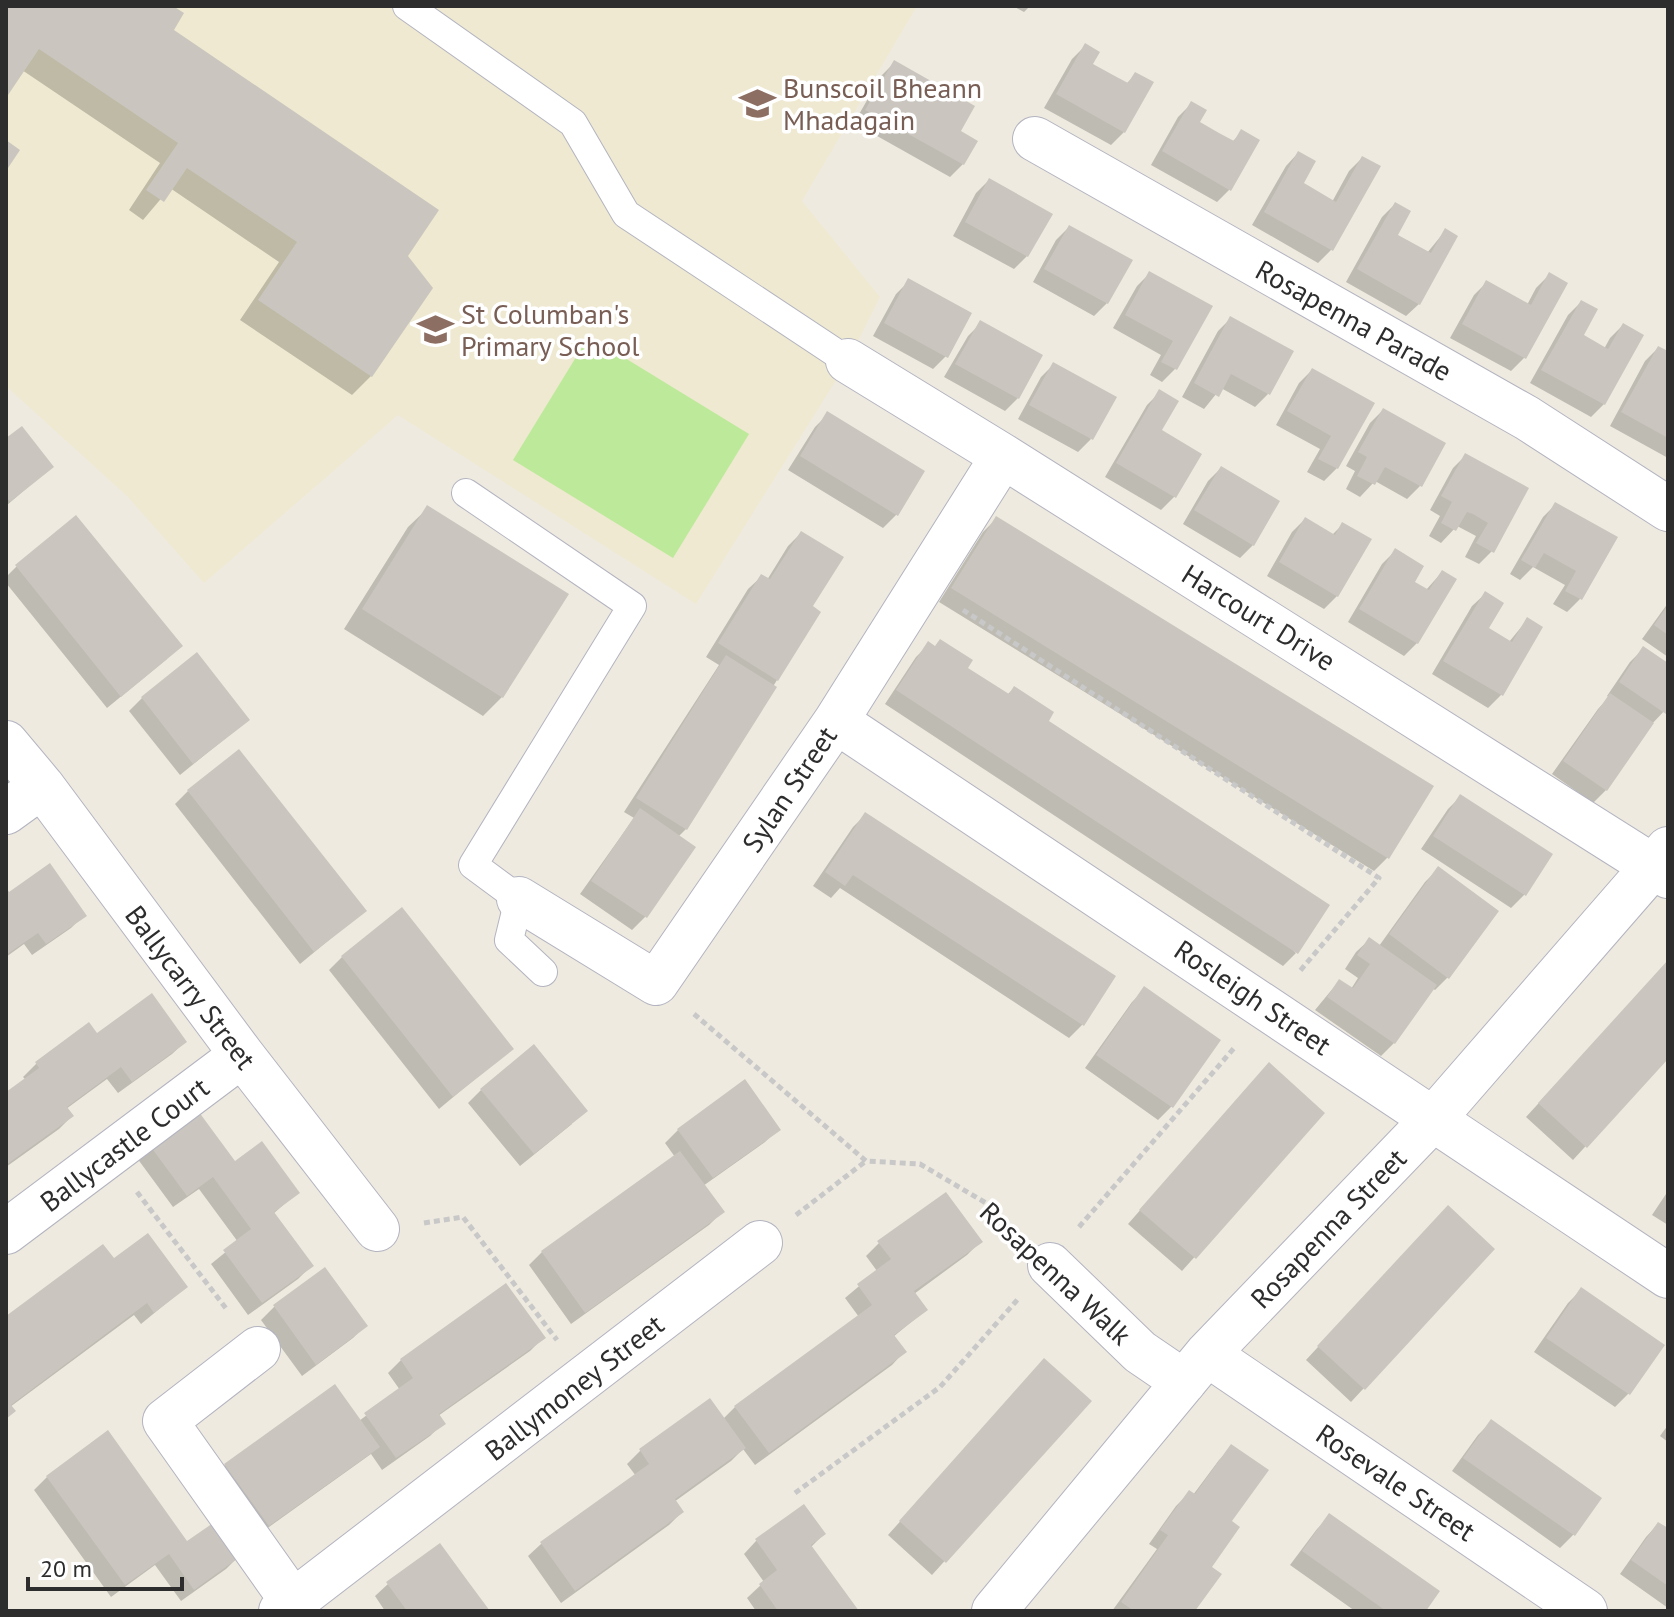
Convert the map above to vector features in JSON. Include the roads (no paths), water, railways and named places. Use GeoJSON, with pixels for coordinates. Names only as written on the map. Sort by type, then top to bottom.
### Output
{"type":"FeatureCollection","features":[{"type":"Feature","properties":{"kind":"street","name":"Rosapenna Parade"},"geometry":{"type":"LineString","coordinates":[[1035,139],[1527,418],[1668,509]]}},
{"type":"Feature","properties":{"kind":"street","name":"Harcourt Drive"},"geometry":{"type":"LineString","coordinates":[[848,361],[1663,864]]}},
{"type":"Feature","properties":{"kind":"street","name":"Sylan Street"},"geometry":{"type":"LineString","coordinates":[[519,899],[656,983],[836,721],[1003,456]]}},
{"type":"Feature","properties":{"kind":"street","name":"Rosleigh Street"},"geometry":{"type":"LineString","coordinates":[[836,721],[1668,1276]]}},
{"type":"Feature","properties":{"kind":"street","name":"Ballycarry Street"},"geometry":{"type":"LineString","coordinates":[[6,743],[42,786],[242,1055],[377,1229]]}},
{"type":"Feature","properties":{"kind":"street"},"geometry":{"type":"LineString","coordinates":[[6,812],[42,786]]}},
{"type":"Feature","properties":{"kind":"street","name":"Rosapenna Street"},"geometry":{"type":"LineString","coordinates":[[994,1611],[1196,1368],[1434,1118],[1663,864]]}},
{"type":"Feature","properties":{"kind":"street","name":"Ballycastle Court"},"geometry":{"type":"LineString","coordinates":[[6,1232],[242,1055]]}},
{"type":"Feature","properties":{"kind":"street","name":"Ballymoney Street"},"geometry":{"type":"LineString","coordinates":[[287,1606],[760,1243]]}},
{"type":"Feature","properties":{"kind":"street","name":"Rosapenna Walk"},"geometry":{"type":"LineString","coordinates":[[1050,1265],[1140,1352],[1196,1368]]}},
{"type":"Feature","properties":{"kind":"street"},"geometry":{"type":"LineString","coordinates":[[258,1349],[165,1421],[287,1606]]}},
{"type":"Feature","properties":{"kind":"street","name":"Rosevale Street"},"geometry":{"type":"LineString","coordinates":[[1196,1368],[1585,1611]]}},
{"type":"Feature","properties":{"kind":"lane"},"geometry":{"type":"LineString","coordinates":[[407,6],[573,123],[626,214],[848,361]]}},
{"type":"Feature","properties":{"kind":"lane"},"geometry":{"type":"LineString","coordinates":[[466,493],[632,606],[473,865],[519,899],[509,940],[543,972]]}},
{"type":"Feature","properties":{"kind":"place","name":"Bunscoil Bheann Mhadagain"},"geometry":{"type":"Point","coordinates":[757,103]}},
{"type":"Feature","properties":{"kind":"place","name":"St Columban's Primary School"},"geometry":{"type":"Point","coordinates":[435,329]}}]}
